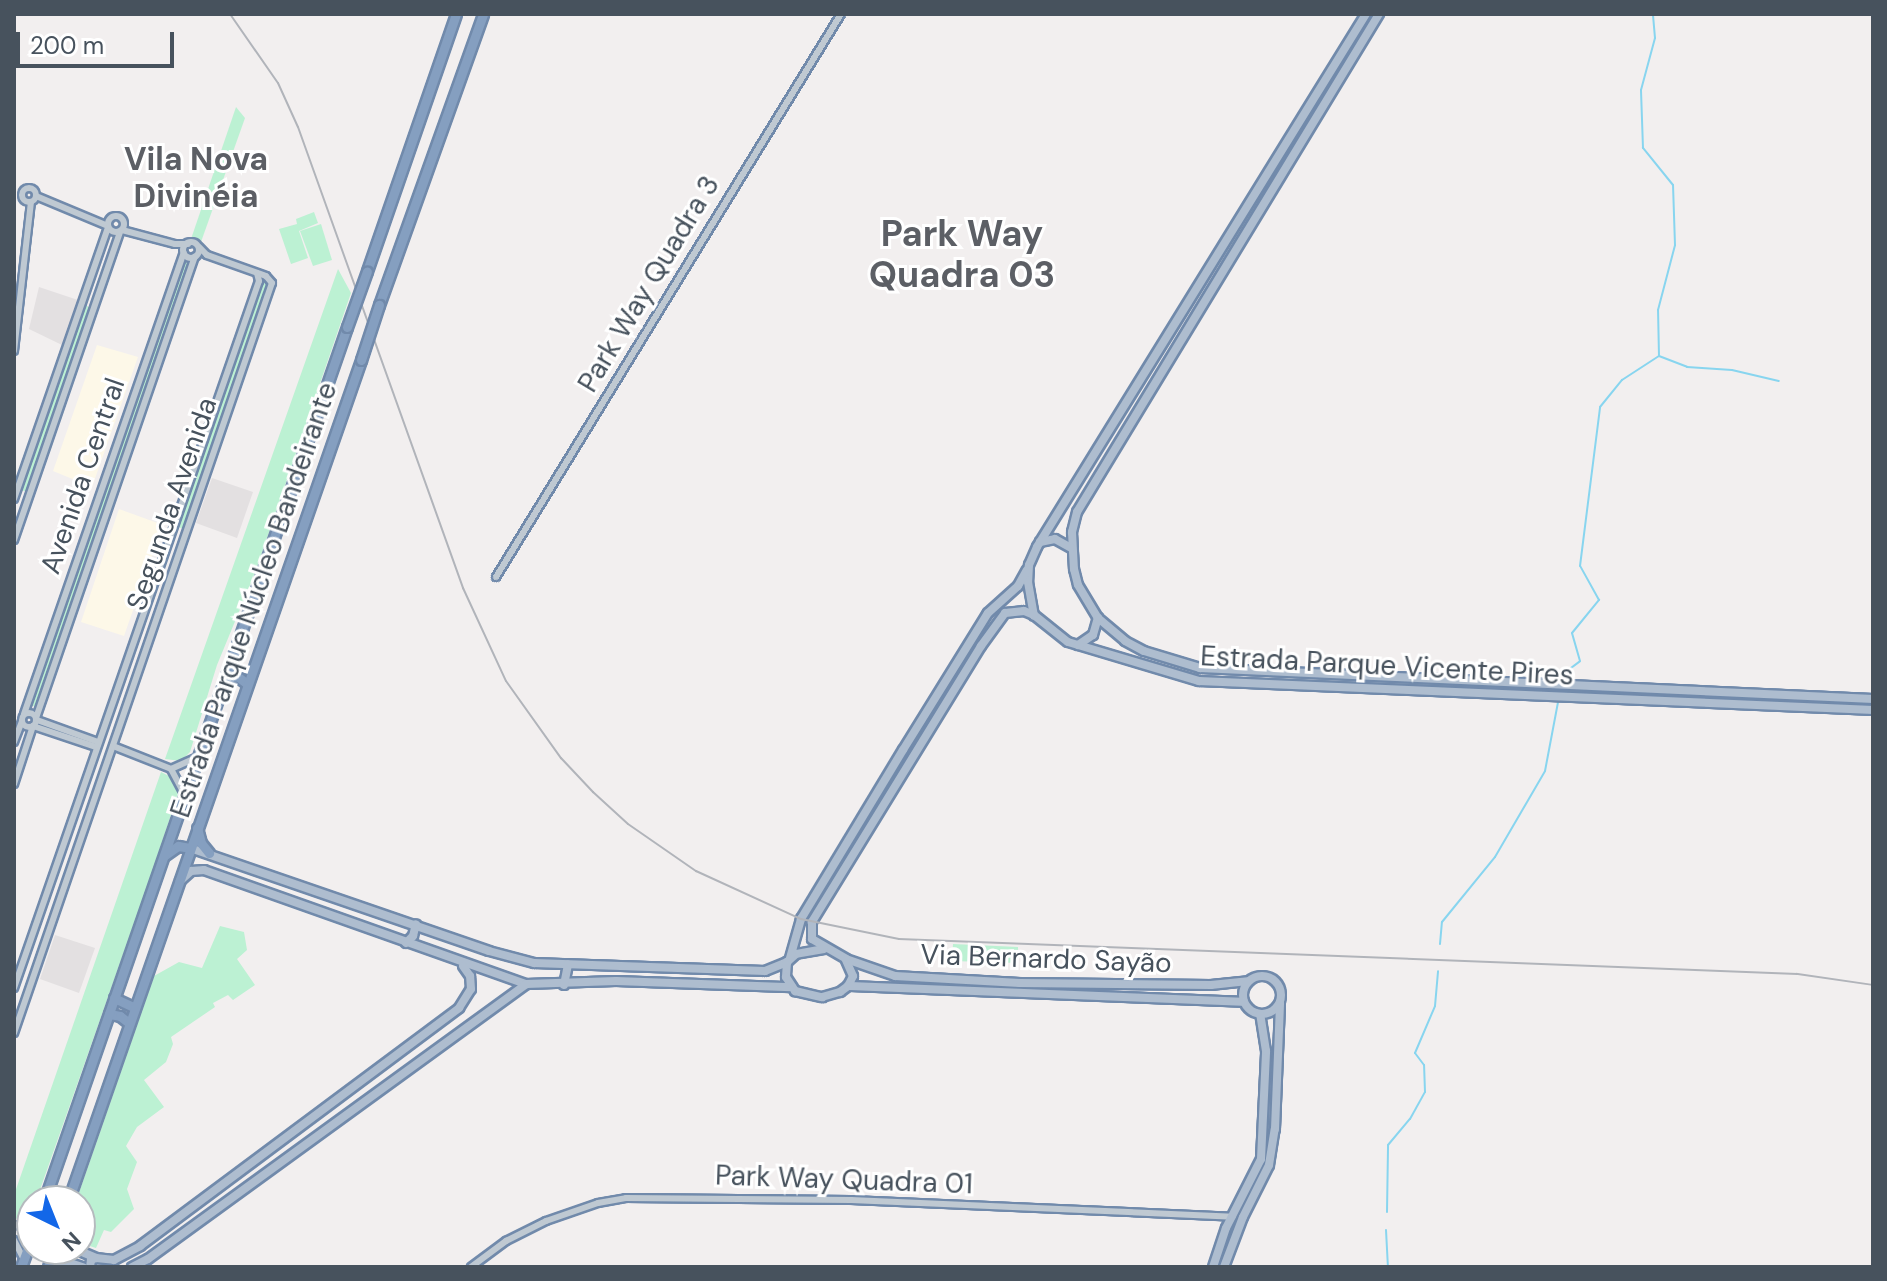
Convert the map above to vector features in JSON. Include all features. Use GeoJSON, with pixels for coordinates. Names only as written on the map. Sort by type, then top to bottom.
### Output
{"type":"FeatureCollection","features":[{"type":"Feature","properties":{"kind":"highway","name":"Estrada Parque Núcleo Bandeirante"},"geometry":{"type":"LineString","coordinates":[[50,1185],[456,14]]}},
{"type":"Feature","properties":{"kind":"highway","name":"Estrada Parque Núcleo Bandeirante"},"geometry":{"type":"LineString","coordinates":[[73,1185],[246,683],[483,14]]}},
{"type":"Feature","properties":{"kind":"highway"},"geometry":{"type":"LineString","coordinates":[[225,679],[237,676],[246,683]]}},
{"type":"Feature","properties":{"kind":"highway"},"geometry":{"type":"LineString","coordinates":[[197,827],[201,843],[209,853]]}},
{"type":"Feature","properties":{"kind":"highway"},"geometry":{"type":"LineString","coordinates":[[164,855],[178,846],[190,848]]}},
{"type":"Feature","properties":{"kind":"highway"},"geometry":{"type":"LineString","coordinates":[[114,998],[135,1008]]}},
{"type":"Feature","properties":{"kind":"highway"},"geometry":{"type":"LineString","coordinates":[[109,1014],[120,1016],[129,1023]]}},
{"type":"Feature","properties":{"kind":"main road"},"geometry":{"type":"LineString","coordinates":[[792,987],[786,977],[801,919],[987,615],[1018,586],[1040,542],[1366,14]]}},
{"type":"Feature","properties":{"kind":"main road","name":"Estrada Parque Vicente Pires"},"geometry":{"type":"LineString","coordinates":[[1379,14],[1099,471],[1077,512],[1071,548],[1078,585],[1098,618],[1144,651],[1200,668],[1873,699]]}},
{"type":"Feature","properties":{"kind":"main road"},"geometry":{"type":"LineString","coordinates":[[1040,542],[1055,539],[1071,548]]}},
{"type":"Feature","properties":{"kind":"main road"},"geometry":{"type":"LineString","coordinates":[[1029,565],[1029,595],[1034,615]]}},
{"type":"Feature","properties":{"kind":"main road"},"geometry":{"type":"LineString","coordinates":[[848,986],[852,969],[846,959],[825,949],[810,934],[812,922],[981,646],[1005,613],[1024,611],[1034,615]]}},
{"type":"Feature","properties":{"kind":"main road","name":"Estrada Parque Vicente Pires"},"geometry":{"type":"LineString","coordinates":[[1034,615],[1055,635],[1077,645],[1199,681],[1873,710]]}},
{"type":"Feature","properties":{"kind":"main road"},"geometry":{"type":"LineString","coordinates":[[1077,645],[1093,635],[1098,618]]}},
{"type":"Feature","properties":{"kind":"main road"},"geometry":{"type":"LineString","coordinates":[[1412,691],[1430,687],[1432,681]]}},
{"type":"Feature","properties":{"kind":"main road"},"geometry":{"type":"LineString","coordinates":[[1447,692],[1449,685],[1461,682]]}},
{"type":"Feature","properties":{"kind":"main road"},"geometry":{"type":"LineString","coordinates":[[190,848],[500,955],[534,963],[765,971],[808,950],[825,949]]}},
{"type":"Feature","properties":{"kind":"main road"},"geometry":{"type":"LineString","coordinates":[[218,876],[217,867],[223,860]]}},
{"type":"Feature","properties":{"kind":"main road"},"geometry":{"type":"LineString","coordinates":[[177,885],[191,871],[204,870],[526,984],[616,981],[792,987],[806,995],[822,997],[848,986],[1244,1002],[1260,1014],[1266,1051],[1261,1159],[1213,1267]]}},
{"type":"Feature","properties":{"kind":"main road"},"geometry":{"type":"LineString","coordinates":[[406,943],[413,936],[416,924]]}},
{"type":"Feature","properties":{"kind":"main road"},"geometry":{"type":"LineString","coordinates":[[426,949],[424,940],[431,930]]}},
{"type":"Feature","properties":{"kind":"main road","name":"Via Bernardo Sayão"},"geometry":{"type":"LineString","coordinates":[[846,959],[895,976],[924,979],[1211,985],[1248,981]]}},
{"type":"Feature","properties":{"kind":"main road"},"geometry":{"type":"LineString","coordinates":[[96,1258],[114,1260],[125,1256],[443,1021],[469,996],[470,976],[460,963]]}},
{"type":"Feature","properties":{"kind":"main road"},"geometry":{"type":"LineString","coordinates":[[564,985],[568,964]]}},
{"type":"Feature","properties":{"kind":"main road"},"geometry":{"type":"LineString","coordinates":[[1224,1267],[1269,1165],[1275,1129],[1280,985],[1273,978],[1256,976],[1248,981],[1243,991],[1244,1002]]}},
{"type":"Feature","properties":{"kind":"main road"},"geometry":{"type":"LineString","coordinates":[[132,1267],[526,984]]}},
{"type":"Feature","properties":{"kind":"main road"},"geometry":{"type":"LineString","coordinates":[[1260,1014],[1268,1013],[1280,1003]]}},
{"type":"Feature","properties":{"kind":"main road"},"geometry":{"type":"LineString","coordinates":[[443,1021],[451,1022],[455,1035]]}},
{"type":"Feature","properties":{"kind":"main road"},"geometry":{"type":"LineString","coordinates":[[365,1079],[368,1088],[378,1092]]}},
{"type":"Feature","properties":{"kind":"main road"},"geometry":{"type":"LineString","coordinates":[[348,1090],[356,1091],[357,1105]]}},
{"type":"Feature","properties":{"kind":"main road"},"geometry":{"type":"LineString","coordinates":[[209,1193],[220,1206]]}},
{"type":"Feature","properties":{"kind":"main road"},"geometry":{"type":"LineString","coordinates":[[198,1201],[205,1210],[205,1217]]}},
{"type":"Feature","properties":{"kind":"street","name":"Park Way Quadra 3"},"geometry":{"type":"LineString","coordinates":[[496,577],[841,14]]}},
{"type":"Feature","properties":{"kind":"street"},"geometry":{"type":"LineString","coordinates":[[14,351],[29,211],[34,200],[175,244],[196,243],[207,255]]}},
{"type":"Feature","properties":{"kind":"street"},"geometry":{"type":"LineString","coordinates":[[14,540],[30,498],[96,307],[99,294],[124,228],[118,216],[107,223],[15,495],[30,498]]}},
{"type":"Feature","properties":{"kind":"street"},"geometry":{"type":"LineString","coordinates":[[175,244],[184,253],[207,255],[268,277]]}},
{"type":"Feature","properties":{"kind":"street","name":"Avenida Central"},"geometry":{"type":"LineString","coordinates":[[14,742],[20,717],[188,244]]}},
{"type":"Feature","properties":{"kind":"street","name":"Avenida Central"},"geometry":{"type":"LineString","coordinates":[[14,784],[199,247]]}},
{"type":"Feature","properties":{"kind":"street"},"geometry":{"type":"LineString","coordinates":[[257,273],[259,281],[268,277]]}},
{"type":"Feature","properties":{"kind":"street","name":"Segunda Avenida"},"geometry":{"type":"LineString","coordinates":[[14,1033],[219,436],[268,277]]}},
{"type":"Feature","properties":{"kind":"street","name":"Segunda Avenida"},"geometry":{"type":"LineString","coordinates":[[14,988],[259,281]]}},
{"type":"Feature","properties":{"kind":"street"},"geometry":{"type":"LineString","coordinates":[[86,290],[95,297],[99,294]]}},
{"type":"Feature","properties":{"kind":"street"},"geometry":{"type":"LineString","coordinates":[[81,303],[91,300],[96,307]]}},
{"type":"Feature","properties":{"kind":"street"},"geometry":{"type":"LineString","coordinates":[[204,435],[219,436]]}},
{"type":"Feature","properties":{"kind":"street"},"geometry":{"type":"LineString","coordinates":[[204,435],[216,444]]}},
{"type":"Feature","properties":{"kind":"street"},"geometry":{"type":"LineString","coordinates":[[92,518],[104,523]]}},
{"type":"Feature","properties":{"kind":"street"},"geometry":{"type":"LineString","coordinates":[[172,528],[178,534],[185,532]]}},
{"type":"Feature","properties":{"kind":"street"},"geometry":{"type":"LineString","coordinates":[[168,543],[176,542],[180,547]]}},
{"type":"Feature","properties":{"kind":"street"},"geometry":{"type":"LineString","coordinates":[[35,722],[27,727],[20,717],[30,712],[35,722],[98,745],[103,755],[111,749],[171,769],[185,794]]}},
{"type":"Feature","properties":{"kind":"street"},"geometry":{"type":"LineString","coordinates":[[98,745],[107,739],[111,749]]}},
{"type":"Feature","properties":{"kind":"street"},"geometry":{"type":"LineString","coordinates":[[171,769],[198,757]]}},
{"type":"Feature","properties":{"kind":"street"},"geometry":{"type":"LineString","coordinates":[[48,890],[54,896],[61,894]]}},
{"type":"Feature","properties":{"kind":"street"},"geometry":{"type":"LineString","coordinates":[[44,902],[57,906]]}},
{"type":"Feature","properties":{"kind":"street","name":"Park Way Quadra 01"},"geometry":{"type":"LineString","coordinates":[[471,1267],[506,1241],[546,1221],[598,1203],[626,1198],[851,1200],[1233,1217]]}},
{"type":"Feature","properties":{"kind":"shaded area"},"geometry":{"type":"Polygon","coordinates":[[[39,287],[78,300],[62,345],[29,329],[39,287]]]}},
{"type":"Feature","properties":{"kind":"shaded area"},"geometry":{"type":"Polygon","coordinates":[[[97,345],[138,357],[92,487],[53,471],[97,345]]]}},
{"type":"Feature","properties":{"kind":"shaded area"},"geometry":{"type":"Polygon","coordinates":[[[212,478],[253,492],[237,538],[196,523],[212,478]]]}},
{"type":"Feature","properties":{"kind":"shaded area"},"geometry":{"type":"Polygon","coordinates":[[[119,509],[163,525],[124,636],[81,622],[119,509]]]}},
{"type":"Feature","properties":{"kind":"shaded area"},"geometry":{"type":"Polygon","coordinates":[[[55,935],[95,948],[79,993],[40,979],[55,935]]]}},
{"type":"Feature","properties":{"kind":"green space"},"geometry":{"type":"Polygon","coordinates":[[[236,107],[245,118],[201,242],[191,239],[236,107]]]}},
{"type":"Feature","properties":{"kind":"green space"},"geometry":{"type":"Polygon","coordinates":[[[314,212],[318,223],[299,231],[308,258],[291,264],[279,229],[297,224],[296,219],[314,212]]]}},
{"type":"Feature","properties":{"kind":"green space"},"geometry":{"type":"Polygon","coordinates":[[[321,224],[332,260],[313,266],[300,231],[321,224]]]}},
{"type":"Feature","properties":{"kind":"green space"},"geometry":{"type":"Polygon","coordinates":[[[186,259],[194,261],[39,708],[30,705],[186,259]]]}},
{"type":"Feature","properties":{"kind":"green space"},"geometry":{"type":"Polygon","coordinates":[[[338,269],[351,293],[255,573],[217,665],[190,752],[181,761],[165,759],[338,269]]]}},
{"type":"Feature","properties":{"kind":"green space"},"geometry":{"type":"Polygon","coordinates":[[[263,279],[271,281],[185,530],[177,526],[263,279]]]}},
{"type":"Feature","properties":{"kind":"green space"},"geometry":{"type":"Polygon","coordinates":[[[86,305],[92,310],[31,493],[21,490],[86,305]]]}},
{"type":"Feature","properties":{"kind":"green space"},"geometry":{"type":"Polygon","coordinates":[[[161,772],[175,779],[178,794],[148,884],[42,1185],[17,1185],[161,772]]]}},
{"type":"Feature","properties":{"kind":"green space"},"geometry":{"type":"Polygon","coordinates":[[[220,926],[244,932],[247,950],[237,959],[255,985],[233,1000],[228,995],[213,1003],[215,1007],[171,1037],[173,1044],[166,1062],[144,1080],[164,1107],[137,1127],[126,1146],[137,1162],[127,1189],[134,1209],[111,1232],[104,1230],[96,1248],[96,1185],[82,1185],[154,976],[179,962],[202,968],[220,926]]]}},
{"type":"Feature","properties":{"kind":"green space"},"geometry":{"type":"Polygon","coordinates":[[[953,944],[1018,947],[1018,963],[952,961],[953,944]]]}},
{"type":"Feature","properties":{"kind":"green space"},"geometry":{"type":"Polygon","coordinates":[[[16,1189],[16,1218],[14,1218],[16,1189]]]}},
{"type":"Feature","properties":{"kind":"waterway"},"geometry":{"type":"LineString","coordinates":[[1563,674],[1580,661],[1572,633],[1599,600],[1580,566],[1600,407],[1622,380],[1659,356],[1658,310],[1675,245],[1673,185],[1643,148],[1641,90],[1655,38],[1653,14]]}},
{"type":"Feature","properties":{"kind":"waterway"},"geometry":{"type":"LineString","coordinates":[[1659,356],[1687,367],[1732,370],[1779,381]]}},
{"type":"Feature","properties":{"kind":"waterway"},"geometry":{"type":"LineString","coordinates":[[1440,944],[1442,922],[1495,857],[1545,771],[1558,702]]}},
{"type":"Feature","properties":{"kind":"waterway"},"geometry":{"type":"LineString","coordinates":[[1387,1212],[1388,1145],[1410,1119],[1425,1092],[1424,1065],[1415,1053],[1435,1006],[1438,971]]}},
{"type":"Feature","properties":{"kind":"waterway"},"geometry":{"type":"LineString","coordinates":[[1386,1230],[1388,1267]]}},
{"type":"Feature","properties":{"kind":"railway"},"geometry":{"type":"LineString","coordinates":[[230,14],[278,83],[298,127],[463,588],[506,681],[561,758],[593,792],[628,824],[696,871],[801,919],[899,939],[1797,974],[1873,985]]}},
{"type":"Feature","properties":{"kind":"district","name":"Vila Nova Divinéia"},"geometry":{"type":"Point","coordinates":[196,178]}},
{"type":"Feature","properties":{"kind":"district","name":"Park Way Quadra 03"},"geometry":{"type":"Point","coordinates":[962,254]}}]}
